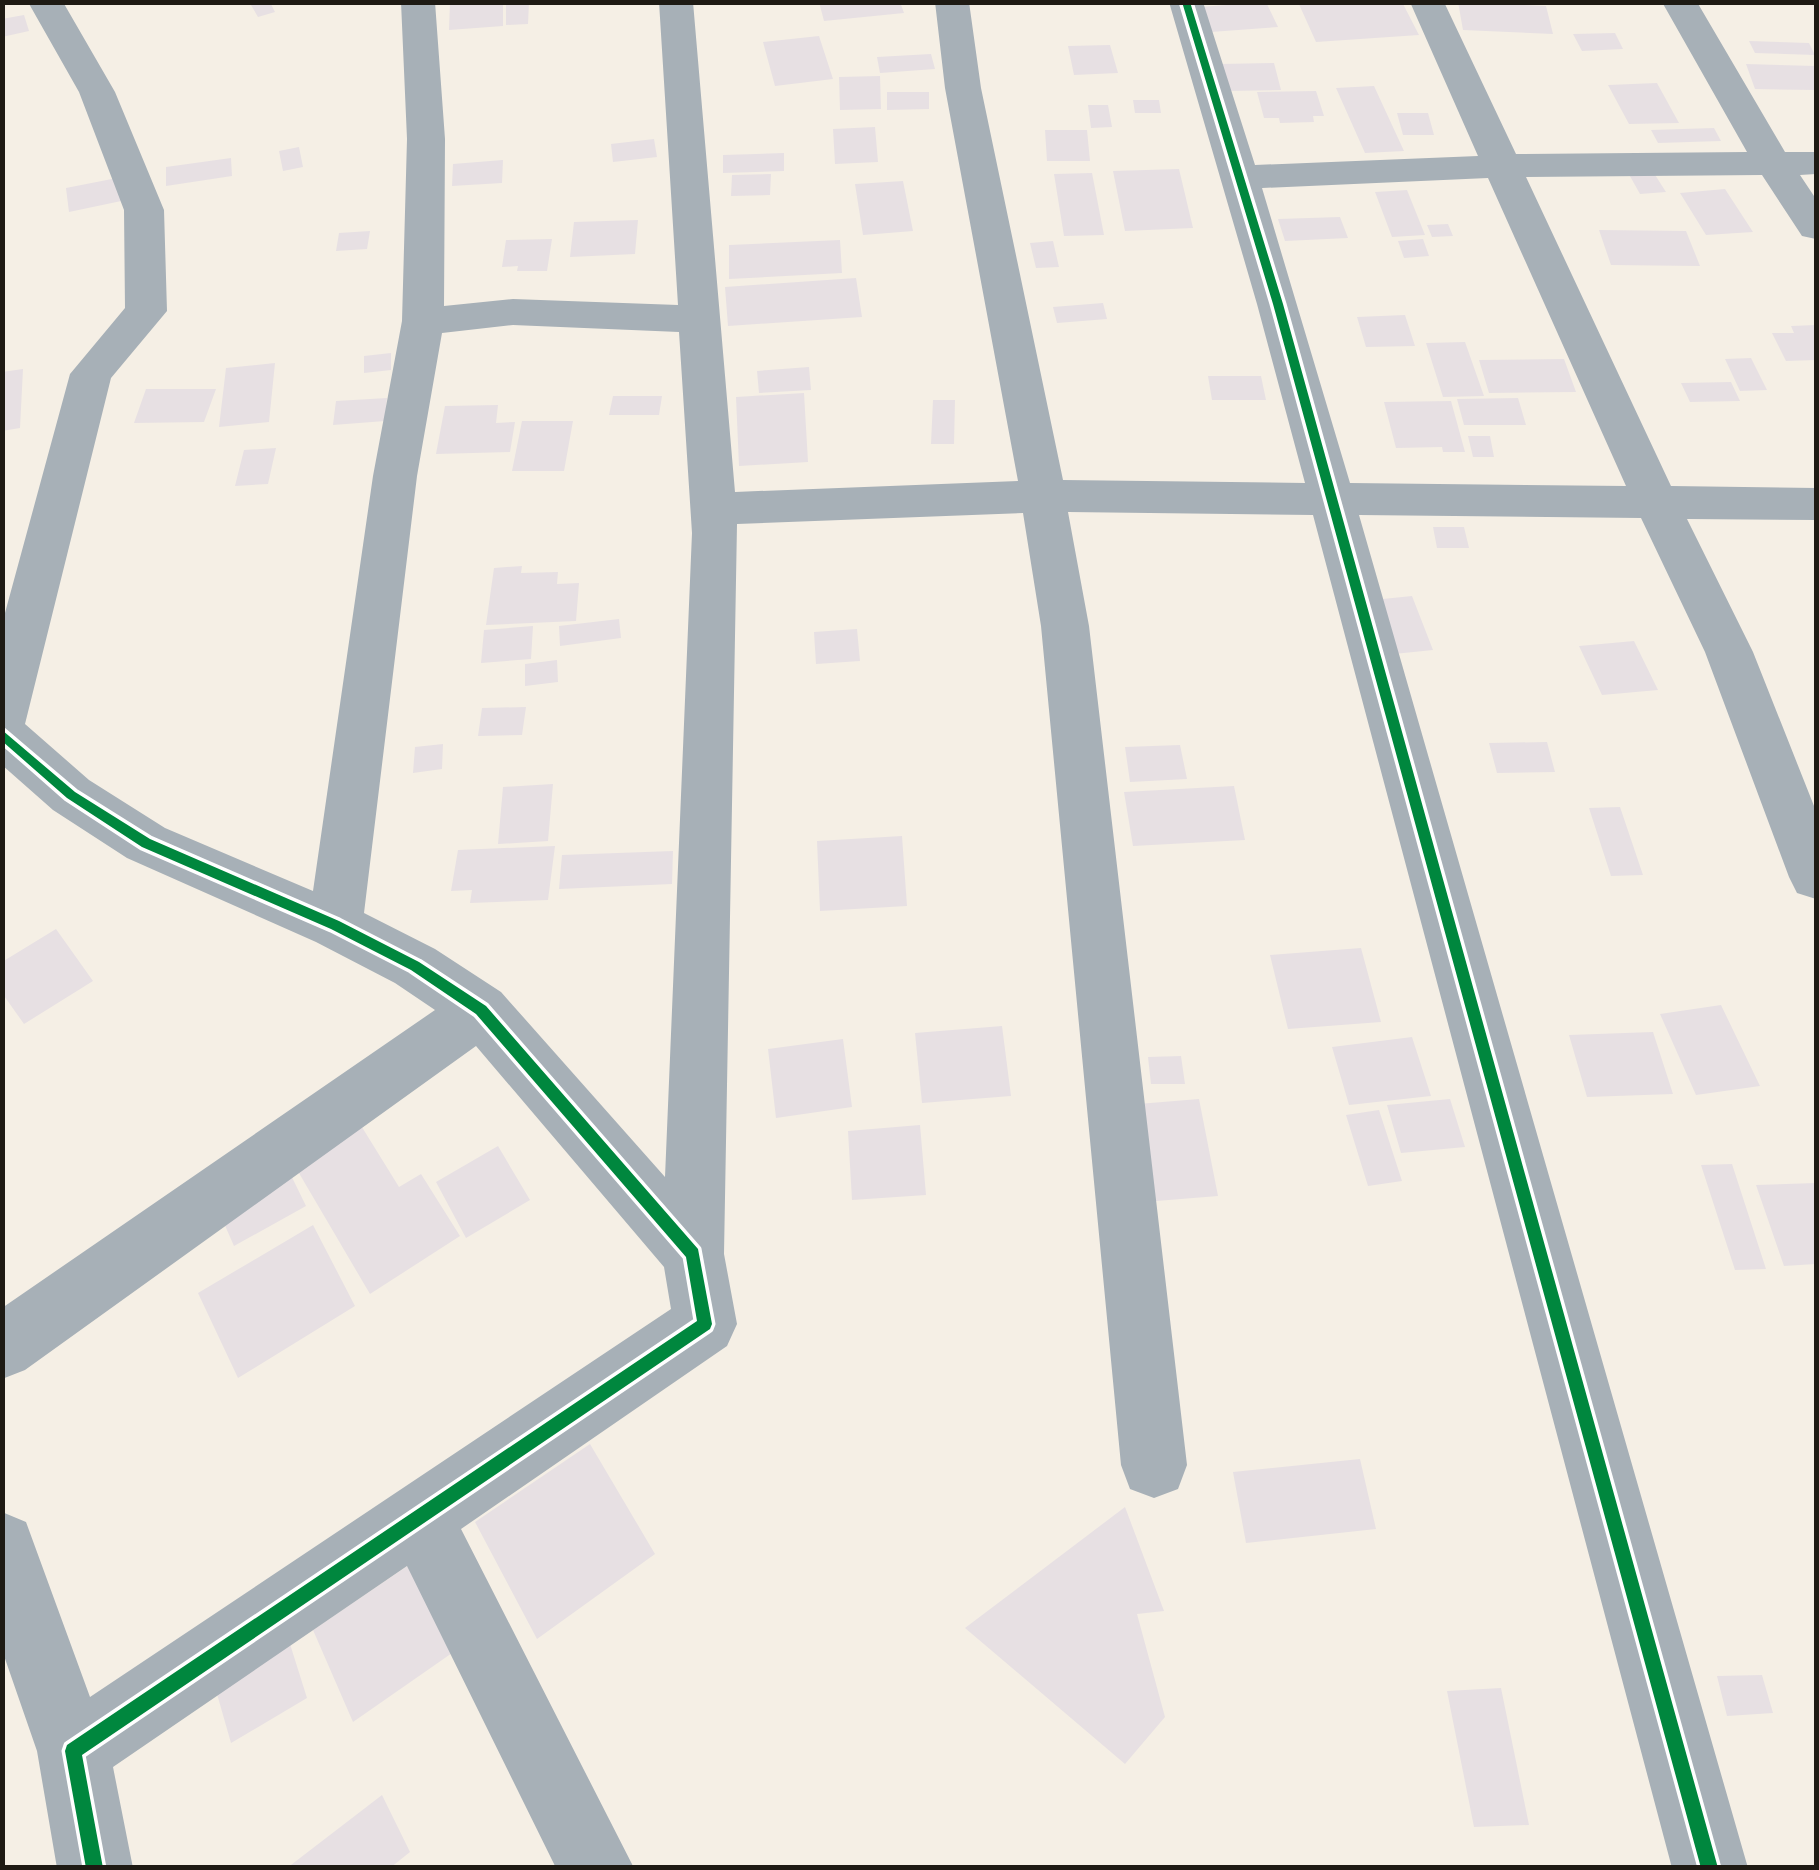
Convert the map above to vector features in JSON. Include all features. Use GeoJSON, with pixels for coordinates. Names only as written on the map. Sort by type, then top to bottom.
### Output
{"type":"FeatureCollection","features":[{"type":"Feature","properties":{"kind":"street"},"geometry":{"type":"LineString","coordinates":[[2,719],[91,374],[146,311],[144,210],[97,92],[45,2]]}},
{"type":"Feature","properties":{"kind":"street"},"geometry":{"type":"LineString","coordinates":[[334,925],[395,476],[423,321],[426,139],[418,2]]}},
{"type":"Feature","properties":{"kind":"street"},"geometry":{"type":"LineString","coordinates":[[73,1752],[704,1324],[693,1254],[713,509],[676,2]]}},
{"type":"Feature","properties":{"kind":"street"},"geometry":{"type":"LineString","coordinates":[[952,2],[963,88],[1043,496],[1067,645],[1154,1465]]}},
{"type":"Feature","properties":{"kind":"street"},"geometry":{"type":"LineString","coordinates":[[1186,2],[1331,496],[1710,1868]]}},
{"type":"Feature","properties":{"kind":"street"},"geometry":{"type":"LineString","coordinates":[[1427,2],[1729,652],[1816,876]]}},
{"type":"Feature","properties":{"kind":"street"},"geometry":{"type":"LineString","coordinates":[[1679,2],[1739,111],[1816,227]]}},
{"type":"Feature","properties":{"kind":"street"},"geometry":{"type":"LineString","coordinates":[[1239,177],[1502,166],[1816,163]]}},
{"type":"Feature","properties":{"kind":"street"},"geometry":{"type":"LineString","coordinates":[[423,321],[513,312],[699,319]]}},
{"type":"Feature","properties":{"kind":"street"},"geometry":{"type":"LineString","coordinates":[[713,509],[1043,496],[1816,504]]}},
{"type":"Feature","properties":{"kind":"street"},"geometry":{"type":"LineString","coordinates":[[2,734],[71,795],[146,843],[334,925],[415,966],[481,1010],[693,1254]]}},
{"type":"Feature","properties":{"kind":"street"},"geometry":{"type":"LineString","coordinates":[[2,1347],[481,1010]]}},
{"type":"Feature","properties":{"kind":"street"},"geometry":{"type":"LineString","coordinates":[[420,1520],[596,1868]]}},
{"type":"Feature","properties":{"kind":"street"},"geometry":{"type":"LineString","coordinates":[[2,1546],[73,1752],[95,1868]]}},
{"type":"Feature","properties":{"kind":"building"},"geometry":{"type":"Polygon","coordinates":[[[270,2],[275,12],[258,17],[251,5],[270,2]]]}},
{"type":"Feature","properties":{"kind":"building"},"geometry":{"type":"Polygon","coordinates":[[[450,2],[503,2],[503,26],[449,30],[450,2]]]}},
{"type":"Feature","properties":{"kind":"building"},"geometry":{"type":"Polygon","coordinates":[[[506,2],[529,2],[528,24],[506,25],[506,2]]]}},
{"type":"Feature","properties":{"kind":"building"},"geometry":{"type":"Polygon","coordinates":[[[819,2],[900,2],[904,13],[824,21],[819,2]]]}},
{"type":"Feature","properties":{"kind":"building"},"geometry":{"type":"Polygon","coordinates":[[[1266,2],[1278,27],[1211,32],[1200,7],[1266,2]]]}},
{"type":"Feature","properties":{"kind":"building"},"geometry":{"type":"Polygon","coordinates":[[[1298,2],[1402,2],[1419,35],[1316,42],[1298,2]]]}},
{"type":"Feature","properties":{"kind":"building"},"geometry":{"type":"Polygon","coordinates":[[[1458,2],[1546,6],[1553,34],[1463,30],[1458,2]]]}},
{"type":"Feature","properties":{"kind":"building"},"geometry":{"type":"Polygon","coordinates":[[[24,15],[29,31],[2,37],[2,19],[24,15]]]}},
{"type":"Feature","properties":{"kind":"building"},"geometry":{"type":"Polygon","coordinates":[[[1615,33],[1623,49],[1582,51],[1573,34],[1615,33]]]}},
{"type":"Feature","properties":{"kind":"building"},"geometry":{"type":"Polygon","coordinates":[[[819,36],[833,79],[775,86],[763,42],[819,36]]]}},
{"type":"Feature","properties":{"kind":"building"},"geometry":{"type":"Polygon","coordinates":[[[1749,41],[1809,43],[1815,55],[1755,53],[1749,41]]]}},
{"type":"Feature","properties":{"kind":"building"},"geometry":{"type":"Polygon","coordinates":[[[1110,45],[1118,73],[1074,75],[1068,46],[1110,45]]]}},
{"type":"Feature","properties":{"kind":"building"},"geometry":{"type":"Polygon","coordinates":[[[931,54],[935,69],[880,73],[877,57],[931,54]]]}},
{"type":"Feature","properties":{"kind":"building"},"geometry":{"type":"Polygon","coordinates":[[[1274,63],[1281,90],[1226,91],[1220,64],[1274,63]]]}},
{"type":"Feature","properties":{"kind":"building"},"geometry":{"type":"Polygon","coordinates":[[[1746,64],[1816,66],[1816,90],[1755,89],[1746,64]]]}},
{"type":"Feature","properties":{"kind":"building"},"geometry":{"type":"Polygon","coordinates":[[[880,76],[881,109],[840,110],[839,77],[880,76]]]}},
{"type":"Feature","properties":{"kind":"building"},"geometry":{"type":"Polygon","coordinates":[[[1657,83],[1679,123],[1629,124],[1608,85],[1657,83]]]}},
{"type":"Feature","properties":{"kind":"building"},"geometry":{"type":"Polygon","coordinates":[[[1374,86],[1404,151],[1365,153],[1336,88],[1374,86]]]}},
{"type":"Feature","properties":{"kind":"building"},"geometry":{"type":"Polygon","coordinates":[[[1316,91],[1324,116],[1313,116],[1314,122],[1280,123],[1279,118],[1264,118],[1257,92],[1316,91]]]}},
{"type":"Feature","properties":{"kind":"building"},"geometry":{"type":"Polygon","coordinates":[[[887,92],[929,92],[929,109],[887,110],[887,92]]]}},
{"type":"Feature","properties":{"kind":"building"},"geometry":{"type":"Polygon","coordinates":[[[1133,100],[1159,100],[1161,113],[1135,113],[1133,100]]]}},
{"type":"Feature","properties":{"kind":"building"},"geometry":{"type":"Polygon","coordinates":[[[1088,105],[1108,105],[1112,127],[1091,128],[1088,105]]]}},
{"type":"Feature","properties":{"kind":"building"},"geometry":{"type":"Polygon","coordinates":[[[1397,113],[1428,113],[1434,135],[1403,135],[1397,113]]]}},
{"type":"Feature","properties":{"kind":"building"},"geometry":{"type":"Polygon","coordinates":[[[875,127],[878,162],[835,164],[833,129],[875,127]]]}},
{"type":"Feature","properties":{"kind":"building"},"geometry":{"type":"Polygon","coordinates":[[[1714,128],[1721,141],[1658,143],[1651,130],[1714,128]]]}},
{"type":"Feature","properties":{"kind":"building"},"geometry":{"type":"Polygon","coordinates":[[[1045,130],[1087,130],[1090,161],[1047,161],[1045,130]]]}},
{"type":"Feature","properties":{"kind":"building"},"geometry":{"type":"Polygon","coordinates":[[[654,139],[657,157],[613,162],[611,144],[654,139]]]}},
{"type":"Feature","properties":{"kind":"building"},"geometry":{"type":"Polygon","coordinates":[[[299,147],[303,167],[283,171],[279,151],[299,147]]]}},
{"type":"Feature","properties":{"kind":"building"},"geometry":{"type":"Polygon","coordinates":[[[784,153],[784,171],[723,173],[723,155],[784,153]]]}},
{"type":"Feature","properties":{"kind":"building"},"geometry":{"type":"Polygon","coordinates":[[[231,158],[232,176],[166,186],[166,167],[231,158]]]}},
{"type":"Feature","properties":{"kind":"building"},"geometry":{"type":"Polygon","coordinates":[[[503,160],[502,183],[452,186],[453,164],[503,160]]]}},
{"type":"Feature","properties":{"kind":"building"},"geometry":{"type":"Polygon","coordinates":[[[1650,167],[1666,192],[1640,194],[1626,169],[1650,167]]]}},
{"type":"Feature","properties":{"kind":"building"},"geometry":{"type":"Polygon","coordinates":[[[1179,169],[1193,228],[1125,231],[1113,171],[1179,169]]]}},
{"type":"Feature","properties":{"kind":"building"},"geometry":{"type":"Polygon","coordinates":[[[1092,173],[1104,235],[1064,236],[1054,174],[1092,173]]]}},
{"type":"Feature","properties":{"kind":"building"},"geometry":{"type":"Polygon","coordinates":[[[771,174],[770,195],[731,196],[732,175],[771,174]]]}},
{"type":"Feature","properties":{"kind":"building"},"geometry":{"type":"Polygon","coordinates":[[[122,177],[126,200],[69,212],[66,188],[122,177]]]}},
{"type":"Feature","properties":{"kind":"building"},"geometry":{"type":"Polygon","coordinates":[[[903,181],[913,231],[863,235],[855,184],[903,181]]]}},
{"type":"Feature","properties":{"kind":"building"},"geometry":{"type":"Polygon","coordinates":[[[1725,189],[1753,232],[1706,235],[1680,193],[1725,189]]]}},
{"type":"Feature","properties":{"kind":"building"},"geometry":{"type":"Polygon","coordinates":[[[1407,190],[1425,235],[1392,237],[1375,192],[1407,190]]]}},
{"type":"Feature","properties":{"kind":"building"},"geometry":{"type":"Polygon","coordinates":[[[1340,217],[1348,238],[1285,241],[1278,219],[1340,217]]]}},
{"type":"Feature","properties":{"kind":"building"},"geometry":{"type":"Polygon","coordinates":[[[638,220],[635,254],[570,257],[574,222],[638,220]]]}},
{"type":"Feature","properties":{"kind":"building"},"geometry":{"type":"Polygon","coordinates":[[[1448,224],[1453,236],[1432,237],[1427,225],[1448,224]]]}},
{"type":"Feature","properties":{"kind":"building"},"geometry":{"type":"Polygon","coordinates":[[[1599,230],[1686,231],[1700,266],[1611,265],[1599,230]]]}},
{"type":"Feature","properties":{"kind":"building"},"geometry":{"type":"Polygon","coordinates":[[[370,231],[367,249],[336,251],[339,233],[370,231]]]}},
{"type":"Feature","properties":{"kind":"building"},"geometry":{"type":"Polygon","coordinates":[[[552,239],[547,271],[502,267],[506,240],[552,239]]]}},
{"type":"Feature","properties":{"kind":"building"},"geometry":{"type":"Polygon","coordinates":[[[1423,239],[1429,256],[1404,258],[1398,241],[1423,239]]]}},
{"type":"Feature","properties":{"kind":"building"},"geometry":{"type":"Polygon","coordinates":[[[840,240],[842,273],[729,279],[729,245],[840,240]]]}},
{"type":"Feature","properties":{"kind":"building"},"geometry":{"type":"Polygon","coordinates":[[[1053,241],[1059,267],[1036,268],[1030,243],[1053,241]]]}},
{"type":"Feature","properties":{"kind":"building"},"geometry":{"type":"Polygon","coordinates":[[[856,278],[862,317],[728,326],[725,287],[856,278]]]}},
{"type":"Feature","properties":{"kind":"building"},"geometry":{"type":"Polygon","coordinates":[[[1103,303],[1107,319],[1057,323],[1053,307],[1103,303]]]}},
{"type":"Feature","properties":{"kind":"building"},"geometry":{"type":"Polygon","coordinates":[[[1405,315],[1415,346],[1366,347],[1357,317],[1405,315]]]}},
{"type":"Feature","properties":{"kind":"building"},"geometry":{"type":"Polygon","coordinates":[[[1816,325],[1816,360],[1786,361],[1772,333],[1794,333],[1791,326],[1816,325]]]}},
{"type":"Feature","properties":{"kind":"building"},"geometry":{"type":"Polygon","coordinates":[[[1465,342],[1484,396],[1443,397],[1426,343],[1465,342]]]}},
{"type":"Feature","properties":{"kind":"building"},"geometry":{"type":"Polygon","coordinates":[[[391,353],[391,370],[364,373],[364,356],[391,353]]]}},
{"type":"Feature","properties":{"kind":"building"},"geometry":{"type":"Polygon","coordinates":[[[1751,358],[1767,390],[1740,391],[1725,359],[1751,358]]]}},
{"type":"Feature","properties":{"kind":"building"},"geometry":{"type":"Polygon","coordinates":[[[1564,359],[1576,392],[1489,393],[1479,360],[1564,359]]]}},
{"type":"Feature","properties":{"kind":"building"},"geometry":{"type":"Polygon","coordinates":[[[275,363],[269,422],[219,427],[226,368],[275,363]]]}},
{"type":"Feature","properties":{"kind":"building"},"geometry":{"type":"Polygon","coordinates":[[[809,367],[811,390],[759,393],[757,371],[809,367]]]}},
{"type":"Feature","properties":{"kind":"building"},"geometry":{"type":"Polygon","coordinates":[[[23,369],[20,428],[2,431],[2,372],[23,369]]]}},
{"type":"Feature","properties":{"kind":"building"},"geometry":{"type":"Polygon","coordinates":[[[1208,376],[1261,376],[1266,400],[1212,400],[1208,376]]]}},
{"type":"Feature","properties":{"kind":"building"},"geometry":{"type":"Polygon","coordinates":[[[1731,382],[1740,401],[1690,402],[1681,383],[1731,382]]]}},
{"type":"Feature","properties":{"kind":"building"},"geometry":{"type":"Polygon","coordinates":[[[146,389],[216,389],[204,422],[134,423],[146,389]]]}},
{"type":"Feature","properties":{"kind":"building"},"geometry":{"type":"Polygon","coordinates":[[[804,393],[808,462],[739,466],[736,397],[804,393]]]}},
{"type":"Feature","properties":{"kind":"building"},"geometry":{"type":"Polygon","coordinates":[[[613,396],[662,396],[659,415],[609,415],[613,396]]]}},
{"type":"Feature","properties":{"kind":"building"},"geometry":{"type":"Polygon","coordinates":[[[387,398],[385,421],[333,425],[336,401],[387,398]]]}},
{"type":"Feature","properties":{"kind":"building"},"geometry":{"type":"Polygon","coordinates":[[[1518,398],[1526,425],[1464,425],[1457,399],[1518,398]]]}},
{"type":"Feature","properties":{"kind":"building"},"geometry":{"type":"Polygon","coordinates":[[[933,400],[955,400],[954,444],[931,444],[933,400]]]}},
{"type":"Feature","properties":{"kind":"building"},"geometry":{"type":"Polygon","coordinates":[[[1451,401],[1465,452],[1443,452],[1442,447],[1396,448],[1384,402],[1451,401]]]}},
{"type":"Feature","properties":{"kind":"building"},"geometry":{"type":"Polygon","coordinates":[[[498,405],[496,423],[515,422],[510,452],[436,454],[445,406],[498,405]]]}},
{"type":"Feature","properties":{"kind":"building"},"geometry":{"type":"Polygon","coordinates":[[[522,421],[573,421],[564,471],[512,471],[522,421]]]}},
{"type":"Feature","properties":{"kind":"building"},"geometry":{"type":"Polygon","coordinates":[[[1468,436],[1490,436],[1494,457],[1473,457],[1468,436]]]}},
{"type":"Feature","properties":{"kind":"building"},"geometry":{"type":"Polygon","coordinates":[[[276,448],[268,484],[235,486],[244,450],[276,448]]]}},
{"type":"Feature","properties":{"kind":"building"},"geometry":{"type":"Polygon","coordinates":[[[1433,527],[1464,527],[1469,548],[1437,548],[1433,527]]]}},
{"type":"Feature","properties":{"kind":"building"},"geometry":{"type":"Polygon","coordinates":[[[522,566],[521,573],[558,572],[557,584],[579,583],[576,621],[486,625],[494,568],[522,566]]]}},
{"type":"Feature","properties":{"kind":"building"},"geometry":{"type":"Polygon","coordinates":[[[1412,596],[1433,650],[1394,654],[1373,600],[1412,596]]]}},
{"type":"Feature","properties":{"kind":"building"},"geometry":{"type":"Polygon","coordinates":[[[619,619],[621,638],[560,646],[559,626],[619,619]]]}},
{"type":"Feature","properties":{"kind":"building"},"geometry":{"type":"Polygon","coordinates":[[[533,626],[531,659],[481,663],[484,630],[533,626]]]}},
{"type":"Feature","properties":{"kind":"building"},"geometry":{"type":"Polygon","coordinates":[[[857,629],[860,661],[816,664],[814,632],[857,629]]]}},
{"type":"Feature","properties":{"kind":"building"},"geometry":{"type":"Polygon","coordinates":[[[1634,641],[1658,690],[1602,695],[1579,646],[1634,641]]]}},
{"type":"Feature","properties":{"kind":"building"},"geometry":{"type":"Polygon","coordinates":[[[557,660],[558,682],[525,686],[525,664],[557,660]]]}},
{"type":"Feature","properties":{"kind":"building"},"geometry":{"type":"Polygon","coordinates":[[[526,707],[522,735],[478,736],[482,708],[526,707]]]}},
{"type":"Feature","properties":{"kind":"building"},"geometry":{"type":"Polygon","coordinates":[[[1547,742],[1555,772],[1497,773],[1489,743],[1547,742]]]}},
{"type":"Feature","properties":{"kind":"building"},"geometry":{"type":"Polygon","coordinates":[[[443,744],[442,769],[413,773],[415,747],[443,744]]]}},
{"type":"Feature","properties":{"kind":"building"},"geometry":{"type":"Polygon","coordinates":[[[1180,745],[1187,779],[1130,782],[1125,747],[1180,745]]]}},
{"type":"Feature","properties":{"kind":"building"},"geometry":{"type":"Polygon","coordinates":[[[553,784],[548,841],[498,844],[503,787],[553,784]]]}},
{"type":"Feature","properties":{"kind":"building"},"geometry":{"type":"Polygon","coordinates":[[[1234,786],[1245,840],[1133,846],[1124,792],[1234,786]]]}},
{"type":"Feature","properties":{"kind":"building"},"geometry":{"type":"Polygon","coordinates":[[[1620,807],[1643,875],[1611,876],[1589,808],[1620,807]]]}},
{"type":"Feature","properties":{"kind":"building"},"geometry":{"type":"Polygon","coordinates":[[[902,836],[907,906],[820,911],[817,841],[902,836]]]}},
{"type":"Feature","properties":{"kind":"building"},"geometry":{"type":"Polygon","coordinates":[[[555,846],[548,900],[470,903],[472,890],[451,891],[458,850],[555,846]]]}},
{"type":"Feature","properties":{"kind":"building"},"geometry":{"type":"Polygon","coordinates":[[[673,851],[672,884],[559,889],[562,855],[673,851]]]}},
{"type":"Feature","properties":{"kind":"building"},"geometry":{"type":"Polygon","coordinates":[[[56,929],[93,981],[24,1024],[2,993],[2,962],[56,929]]]}},
{"type":"Feature","properties":{"kind":"building"},"geometry":{"type":"Polygon","coordinates":[[[1361,948],[1381,1022],[1288,1029],[1270,955],[1361,948]]]}},
{"type":"Feature","properties":{"kind":"building"},"geometry":{"type":"Polygon","coordinates":[[[1721,1005],[1760,1086],[1696,1095],[1660,1014],[1721,1005]]]}},
{"type":"Feature","properties":{"kind":"building"},"geometry":{"type":"Polygon","coordinates":[[[1002,1026],[1011,1096],[922,1103],[915,1033],[1002,1026]]]}},
{"type":"Feature","properties":{"kind":"building"},"geometry":{"type":"Polygon","coordinates":[[[1653,1032],[1673,1094],[1587,1097],[1569,1035],[1653,1032]]]}},
{"type":"Feature","properties":{"kind":"building"},"geometry":{"type":"Polygon","coordinates":[[[1412,1037],[1431,1096],[1349,1105],[1332,1047],[1412,1037]]]}},
{"type":"Feature","properties":{"kind":"building"},"geometry":{"type":"Polygon","coordinates":[[[843,1039],[852,1107],[776,1118],[768,1049],[843,1039]]]}},
{"type":"Feature","properties":{"kind":"building"},"geometry":{"type":"Polygon","coordinates":[[[1181,1056],[1185,1084],[1151,1084],[1148,1057],[1181,1056]]]}},
{"type":"Feature","properties":{"kind":"building"},"geometry":{"type":"Polygon","coordinates":[[[1199,1099],[1218,1196],[1144,1202],[1126,1105],[1199,1099]]]}},
{"type":"Feature","properties":{"kind":"building"},"geometry":{"type":"Polygon","coordinates":[[[1450,1099],[1465,1147],[1401,1153],[1387,1105],[1450,1099]]]}},
{"type":"Feature","properties":{"kind":"building"},"geometry":{"type":"Polygon","coordinates":[[[1379,1110],[1402,1181],[1368,1186],[1346,1115],[1379,1110]]]}},
{"type":"Feature","properties":{"kind":"building"},"geometry":{"type":"Polygon","coordinates":[[[352,1111],[399,1187],[421,1174],[460,1236],[370,1294],[286,1151],[352,1111]]]}},
{"type":"Feature","properties":{"kind":"building"},"geometry":{"type":"Polygon","coordinates":[[[920,1125],[926,1195],[852,1200],[848,1131],[920,1125]]]}},
{"type":"Feature","properties":{"kind":"building"},"geometry":{"type":"Polygon","coordinates":[[[498,1146],[530,1200],[466,1238],[436,1182],[498,1146]]]}},
{"type":"Feature","properties":{"kind":"building"},"geometry":{"type":"Polygon","coordinates":[[[1732,1164],[1766,1269],[1735,1270],[1701,1165],[1732,1164]]]}},
{"type":"Feature","properties":{"kind":"building"},"geometry":{"type":"Polygon","coordinates":[[[286,1165],[306,1206],[234,1246],[216,1205],[286,1165]]]}},
{"type":"Feature","properties":{"kind":"building"},"geometry":{"type":"Polygon","coordinates":[[[1816,1183],[1816,1264],[1784,1266],[1756,1185],[1816,1183]]]}},
{"type":"Feature","properties":{"kind":"building"},"geometry":{"type":"Polygon","coordinates":[[[313,1225],[355,1306],[238,1378],[198,1293],[313,1225]]]}},
{"type":"Feature","properties":{"kind":"building"},"geometry":{"type":"Polygon","coordinates":[[[590,1444],[655,1554],[537,1639],[475,1522],[590,1444]]]}},
{"type":"Feature","properties":{"kind":"building"},"geometry":{"type":"Polygon","coordinates":[[[1360,1459],[1376,1529],[1246,1543],[1233,1472],[1360,1459]]]}},
{"type":"Feature","properties":{"kind":"building"},"geometry":{"type":"Polygon","coordinates":[[[1125,1507],[1164,1611],[1137,1614],[1165,1717],[1125,1764],[965,1628],[1125,1507]]]}},
{"type":"Feature","properties":{"kind":"building"},"geometry":{"type":"Polygon","coordinates":[[[422,1556],[465,1644],[353,1722],[313,1630],[422,1556]]]}},
{"type":"Feature","properties":{"kind":"building"},"geometry":{"type":"Polygon","coordinates":[[[290,1644],[307,1698],[231,1743],[215,1687],[290,1644]]]}},
{"type":"Feature","properties":{"kind":"building"},"geometry":{"type":"Polygon","coordinates":[[[1762,1675],[1773,1713],[1727,1716],[1717,1676],[1762,1675]]]}},
{"type":"Feature","properties":{"kind":"building"},"geometry":{"type":"Polygon","coordinates":[[[1501,1688],[1529,1825],[1474,1827],[1447,1691],[1501,1688]]]}},
{"type":"Feature","properties":{"kind":"building"},"geometry":{"type":"Polygon","coordinates":[[[382,1795],[410,1852],[390,1868],[287,1868],[382,1795]]]}},
{"type":"Feature","properties":{"kind":"cycle path"},"geometry":{"type":"LineString","coordinates":[[1186,2],[1278,304],[1710,1868]]}},
{"type":"Feature","properties":{"kind":"cycle path"},"geometry":{"type":"LineString","coordinates":[[2,734],[71,795],[146,843],[335,925],[415,966],[481,1010],[693,1254],[705,1324],[73,1751],[95,1868]]}}]}
